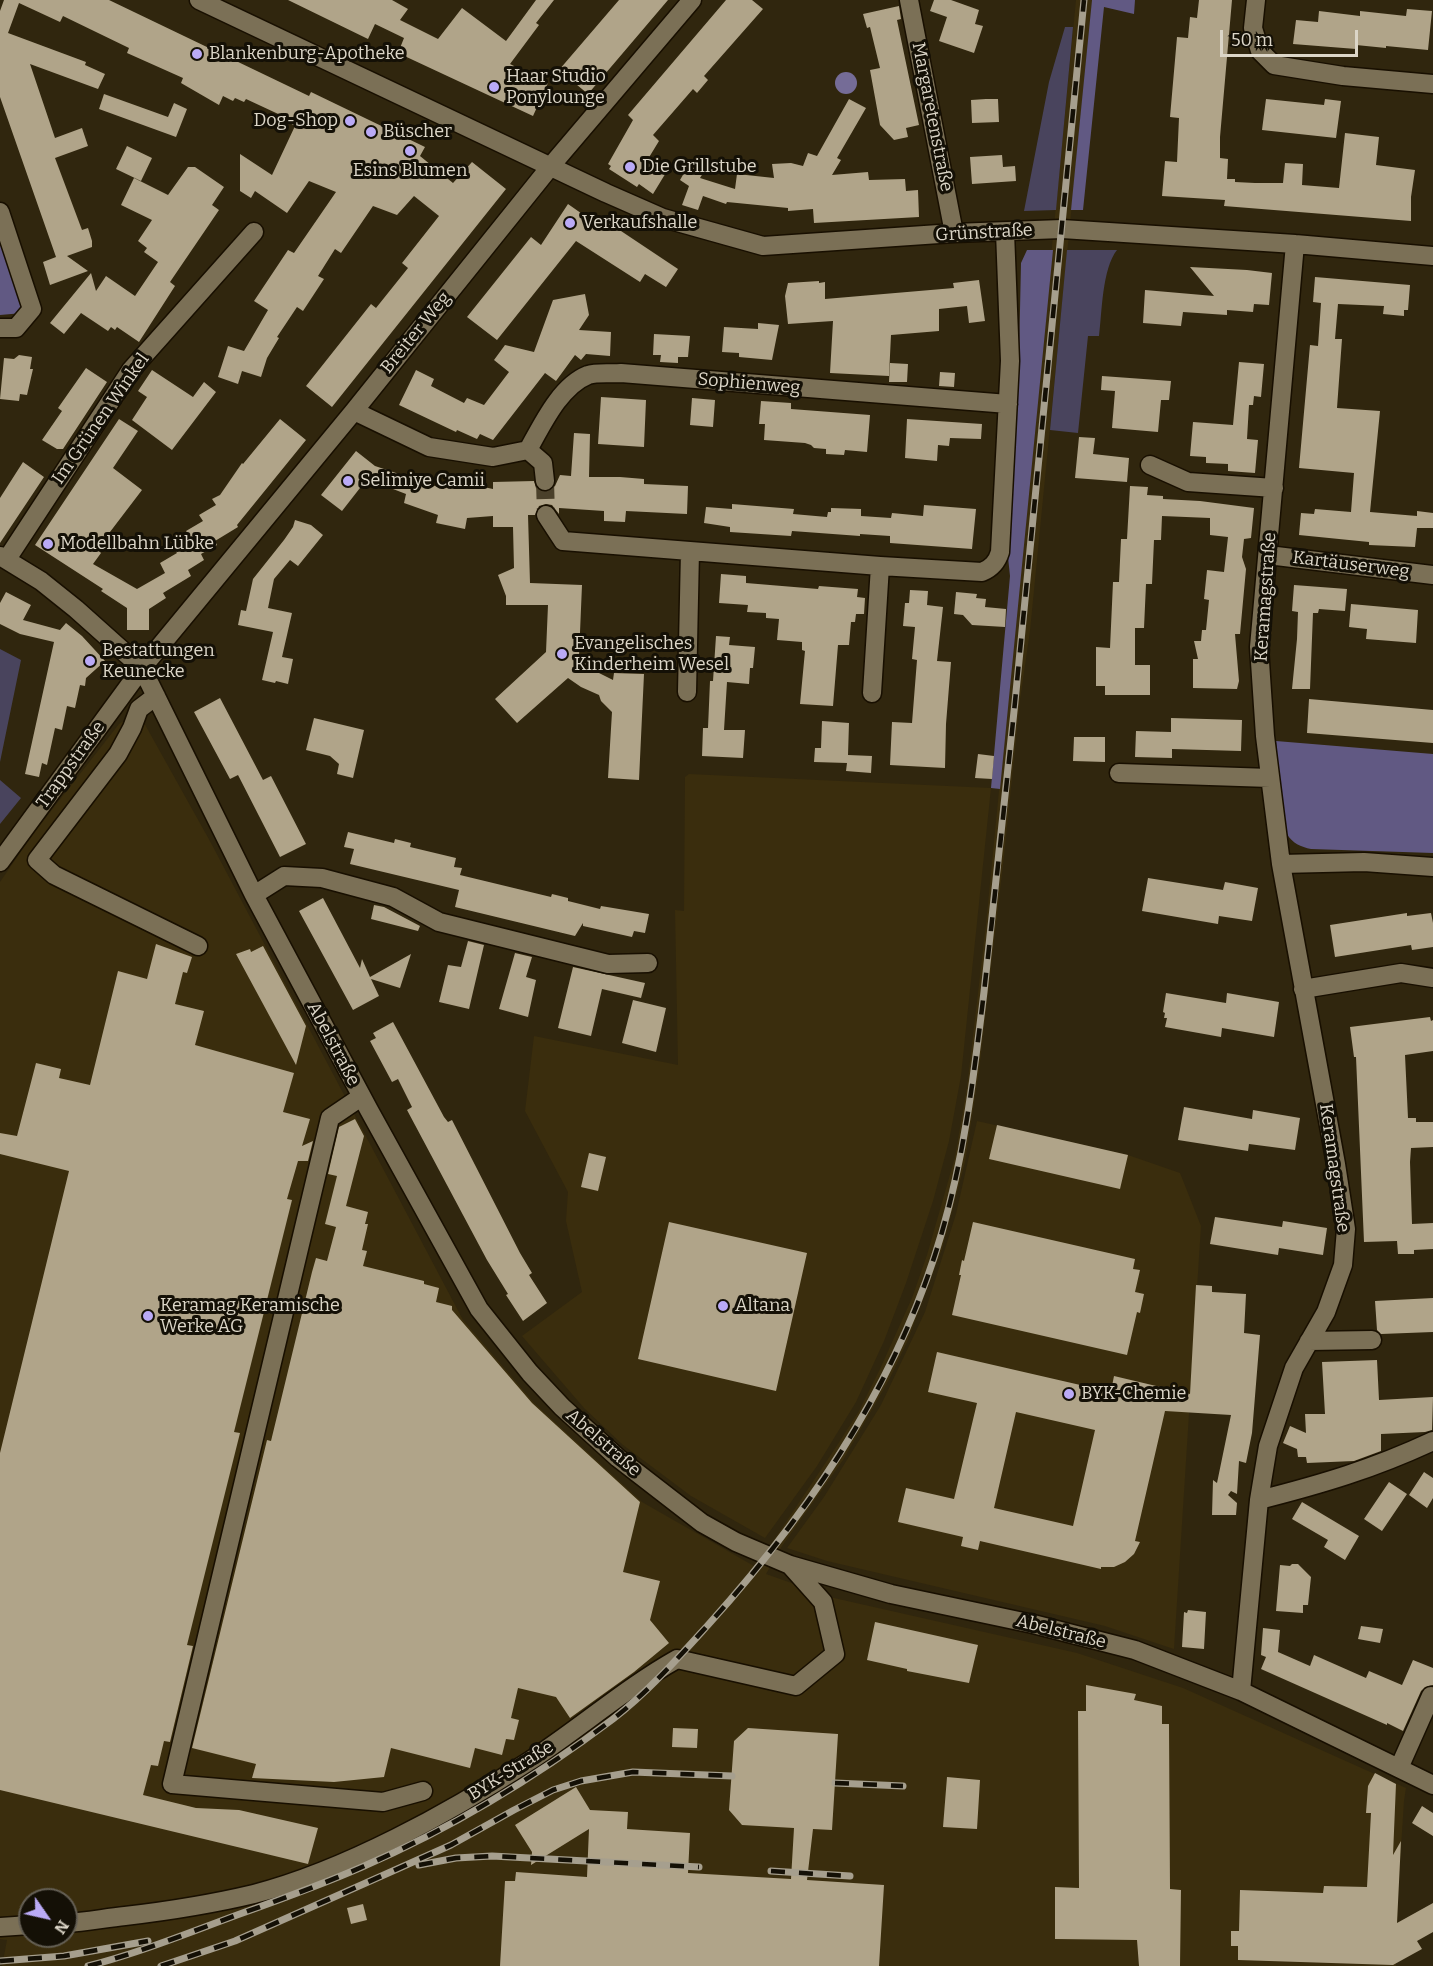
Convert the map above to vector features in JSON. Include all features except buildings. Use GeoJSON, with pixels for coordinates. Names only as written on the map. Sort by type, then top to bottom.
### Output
{"type":"FeatureCollection","features":[{"type":"Feature","properties":{"kind":"street","name":"Grünstraße"},"geometry":{"type":"LineString","coordinates":[[199,0],[663,218],[762,246],[954,233],[1062,229],[1295,244],[1433,256]]}},
{"type":"Feature","properties":{"kind":"street","name":"Breiter Weg"},"geometry":{"type":"LineString","coordinates":[[142,668],[354,411],[550,166],[692,0]]}},
{"type":"Feature","properties":{"kind":"street","name":"Margaretenstraße"},"geometry":{"type":"LineString","coordinates":[[909,0],[954,233]]}},
{"type":"Feature","properties":{"kind":"street"},"geometry":{"type":"LineString","coordinates":[[1256,0],[1253,28],[1260,51],[1274,65],[1343,76],[1433,84]]}},
{"type":"Feature","properties":{"kind":"street"},"geometry":{"type":"LineString","coordinates":[[0,212],[33,309],[16,328],[0,328]]}},
{"type":"Feature","properties":{"kind":"street","name":"Im Grünen Winkel"},"geometry":{"type":"LineString","coordinates":[[3,558],[131,370],[254,232]]}},
{"type":"Feature","properties":{"kind":"street"},"geometry":{"type":"LineString","coordinates":[[546,514],[563,541],[880,566],[982,572],[988,570],[998,560],[1008,404],[1010,351],[1005,232]]}},
{"type":"Feature","properties":{"kind":"street","name":"Keramagstraße"},"geometry":{"type":"LineString","coordinates":[[1241,1690],[1259,1500],[1268,1446],[1294,1368],[1326,1312],[1343,1265],[1346,1229],[1281,864],[1265,736],[1259,647],[1295,244]]}},
{"type":"Feature","properties":{"kind":"street","name":"Sophienweg"},"geometry":{"type":"LineString","coordinates":[[528,450],[552,407],[572,386],[589,374],[621,373],[1008,404]]}},
{"type":"Feature","properties":{"kind":"street"},"geometry":{"type":"LineString","coordinates":[[354,411],[429,447],[493,457],[528,450],[543,463],[545,481]]}},
{"type":"Feature","properties":{"kind":"street"},"geometry":{"type":"LineString","coordinates":[[1150,465],[1188,482],[1274,488]]}},
{"type":"Feature","properties":{"kind":"street"},"geometry":{"type":"LineString","coordinates":[[687,692],[690,551]]}},
{"type":"Feature","properties":{"kind":"street","name":"Kartäuserweg"},"geometry":{"type":"LineString","coordinates":[[1268,555],[1433,575]]}},
{"type":"Feature","properties":{"kind":"street"},"geometry":{"type":"LineString","coordinates":[[3,558],[40,581],[76,609],[142,668]]}},
{"type":"Feature","properties":{"kind":"street"},"geometry":{"type":"LineString","coordinates":[[872,693],[880,566]]}},
{"type":"Feature","properties":{"kind":"street","name":"Abelstraße"},"geometry":{"type":"LineString","coordinates":[[142,668],[254,895],[361,1097],[479,1309],[530,1373],[562,1407],[618,1458],[702,1522],[736,1542],[790,1566],[891,1594],[1033,1624],[1135,1650],[1241,1690],[1433,1785]]}},
{"type":"Feature","properties":{"kind":"street","name":"Trappstraße"},"geometry":{"type":"LineString","coordinates":[[0,862],[142,668]]}},
{"type":"Feature","properties":{"kind":"street"},"geometry":{"type":"LineString","coordinates":[[156,696],[139,709],[132,728],[117,754],[37,860],[54,875],[198,946]]}},
{"type":"Feature","properties":{"kind":"street"},"geometry":{"type":"LineString","coordinates":[[1119,773],[1270,778]]}},
{"type":"Feature","properties":{"kind":"street"},"geometry":{"type":"LineString","coordinates":[[1281,864],[1364,862],[1433,867]]}},
{"type":"Feature","properties":{"kind":"street"},"geometry":{"type":"LineString","coordinates":[[254,895],[284,876],[322,878],[393,897],[439,922],[608,963],[648,963]]}},
{"type":"Feature","properties":{"kind":"street"},"geometry":{"type":"LineString","coordinates":[[1304,989],[1401,973],[1433,978]]}},
{"type":"Feature","properties":{"kind":"street"},"geometry":{"type":"LineString","coordinates":[[361,1097],[330,1118],[172,1784],[383,1802],[423,1791]]}},
{"type":"Feature","properties":{"kind":"street"},"geometry":{"type":"LineString","coordinates":[[1309,1341],[1372,1340]]}},
{"type":"Feature","properties":{"kind":"street"},"geometry":{"type":"LineString","coordinates":[[1259,1500],[1324,1484],[1363,1471],[1433,1441]]}},
{"type":"Feature","properties":{"kind":"street","name":"BYK-Straße"},"geometry":{"type":"LineString","coordinates":[[78,1922],[177,1910],[255,1894],[333,1866],[396,1838],[477,1794],[582,1725],[645,1677],[677,1659],[796,1686],[835,1654],[823,1602],[790,1566]]}},
{"type":"Feature","properties":{"kind":"street"},"geometry":{"type":"LineString","coordinates":[[1399,1768],[1431,1696]]}},
{"type":"Feature","properties":{"kind":"street"},"geometry":{"type":"LineString","coordinates":[[0,1927],[18,1926]]}},
{"type":"Feature","properties":{"kind":"shaded area"},"geometry":{"type":"Polygon","coordinates":[[[1076,0],[1092,0],[1030,631],[1020,700],[979,1071],[965,1162],[942,1249],[907,1342],[890,1378],[843,1460],[782,1546],[766,1574],[834,1598],[1077,1653],[1183,1688],[1406,1788],[1398,1895],[1396,1966],[2,1966],[7,1940],[0,1939],[0,882],[33,834],[119,724],[138,712],[211,843],[463,1320],[534,1403],[642,1502],[754,1566],[772,1543],[859,1411],[912,1298],[927,1255],[955,1157],[967,1087],[986,924],[1076,0]]]}},
{"type":"Feature","properties":{"kind":"shaded area"},"geometry":{"type":"Polygon","coordinates":[[[1092,0],[1135,0],[1134,14],[1104,7],[1083,210],[1071,210],[1092,0]]]}},
{"type":"Feature","properties":{"kind":"shaded area"},"geometry":{"type":"Polygon","coordinates":[[[1065,27],[1073,27],[1056,210],[1024,211],[1049,82],[1065,27]]]}},
{"type":"Feature","properties":{"kind":"shaded area"},"geometry":{"type":"Polygon","coordinates":[[[846,72],[854,75],[857,83],[854,91],[846,94],[838,91],[835,83],[838,75],[846,72]]]}},
{"type":"Feature","properties":{"kind":"shaded area"},"geometry":{"type":"Polygon","coordinates":[[[0,235],[1,237],[23,313],[0,315],[0,235]]]}},
{"type":"Feature","properties":{"kind":"shaded area"},"geometry":{"type":"Polygon","coordinates":[[[1027,250],[1053,250],[1000,789],[991,788],[1010,576],[1008,557],[1019,357],[1021,263],[1027,250]]]}},
{"type":"Feature","properties":{"kind":"shaded area"},"geometry":{"type":"Polygon","coordinates":[[[1067,250],[1117,250],[1108,268],[1099,336],[1088,336],[1078,433],[1050,430],[1067,250]]]}},
{"type":"Feature","properties":{"kind":"shaded area"},"geometry":{"type":"Polygon","coordinates":[[[0,649],[21,660],[0,762],[0,649]]]}},
{"type":"Feature","properties":{"kind":"shaded area"},"geometry":{"type":"Polygon","coordinates":[[[1276,741],[1433,754],[1433,853],[1311,849],[1294,842],[1287,834],[1282,815],[1276,741]]]}},
{"type":"Feature","properties":{"kind":"shaded area"},"geometry":{"type":"Polygon","coordinates":[[[689,774],[991,788],[961,1076],[949,1141],[933,1201],[884,1341],[856,1402],[817,1466],[765,1538],[691,1496],[623,1445],[584,1408],[522,1336],[582,1292],[566,1221],[568,1192],[525,1111],[534,1036],[678,1065],[675,910],[684,911],[685,777],[689,774]]]}},
{"type":"Feature","properties":{"kind":"shaded area"},"geometry":{"type":"Polygon","coordinates":[[[0,780],[21,798],[0,824],[0,780]]]}},
{"type":"Feature","properties":{"kind":"shaded area"},"geometry":{"type":"Polygon","coordinates":[[[977,1121],[1128,1155],[1180,1173],[1201,1226],[1174,1649],[1105,1626],[827,1561],[787,1548],[824,1497],[881,1405],[925,1312],[956,1214],[977,1121]]]}},
{"type":"Feature","properties":{"kind":"tunnel"},"geometry":{"type":"LineString","coordinates":[[545,481],[546,515]]}},
{"type":"Feature","properties":{"kind":"railway"},"geometry":{"type":"LineString","coordinates":[[88,1966],[145,1949],[284,1898],[347,1874],[395,1852],[492,1801],[613,1719],[651,1686],[746,1581],[816,1490],[848,1442],[876,1392],[902,1340],[924,1287],[942,1232],[957,1173],[972,1083],[1015,702],[1084,0]]}},
{"type":"Feature","properties":{"kind":"railway"},"geometry":{"type":"LineString","coordinates":[[161,1966],[235,1941],[451,1845],[553,1790],[581,1781],[633,1772],[732,1776]]}},
{"type":"Feature","properties":{"kind":"railway"},"geometry":{"type":"LineString","coordinates":[[835,1783],[903,1786]]}},
{"type":"Feature","properties":{"kind":"railway"},"geometry":{"type":"LineString","coordinates":[[419,1865],[456,1858],[492,1856],[699,1867]]}},
{"type":"Feature","properties":{"kind":"railway"},"geometry":{"type":"LineString","coordinates":[[771,1871],[850,1876]]}},
{"type":"Feature","properties":{"kind":"railway"},"geometry":{"type":"LineString","coordinates":[[0,1961],[64,1956],[148,1941]]}},
{"type":"Feature","properties":{"kind":"place","name":"Blankenburg-Apotheke"},"geometry":{"type":"Point","coordinates":[197,54]}},
{"type":"Feature","properties":{"kind":"place","name":"Haar Studio Ponylounge"},"geometry":{"type":"Point","coordinates":[494,87]}},
{"type":"Feature","properties":{"kind":"place","name":"Dog-Shop"},"geometry":{"type":"Point","coordinates":[350,121]}},
{"type":"Feature","properties":{"kind":"place","name":"Büscher"},"geometry":{"type":"Point","coordinates":[371,132]}},
{"type":"Feature","properties":{"kind":"place","name":"Esins Blumen"},"geometry":{"type":"Point","coordinates":[410,151]}},
{"type":"Feature","properties":{"kind":"place","name":"Die Grillstube"},"geometry":{"type":"Point","coordinates":[630,167]}},
{"type":"Feature","properties":{"kind":"place","name":"Verkaufshalle"},"geometry":{"type":"Point","coordinates":[570,223]}},
{"type":"Feature","properties":{"kind":"place","name":"Selimiye Camii"},"geometry":{"type":"Point","coordinates":[348,481]}},
{"type":"Feature","properties":{"kind":"place","name":"Modellbahn Lübke"},"geometry":{"type":"Point","coordinates":[48,544]}},
{"type":"Feature","properties":{"kind":"place","name":"Evangelisches Kinderheim Wesel"},"geometry":{"type":"Point","coordinates":[562,654]}},
{"type":"Feature","properties":{"kind":"place","name":"Bestattungen Keunecke"},"geometry":{"type":"Point","coordinates":[90,661]}},
{"type":"Feature","properties":{"kind":"place","name":"Altana"},"geometry":{"type":"Point","coordinates":[723,1306]}},
{"type":"Feature","properties":{"kind":"place","name":"Keramag Keramische Werke AG"},"geometry":{"type":"Point","coordinates":[148,1316]}},
{"type":"Feature","properties":{"kind":"place","name":"BYK-Chemie"},"geometry":{"type":"Point","coordinates":[1069,1394]}}]}
